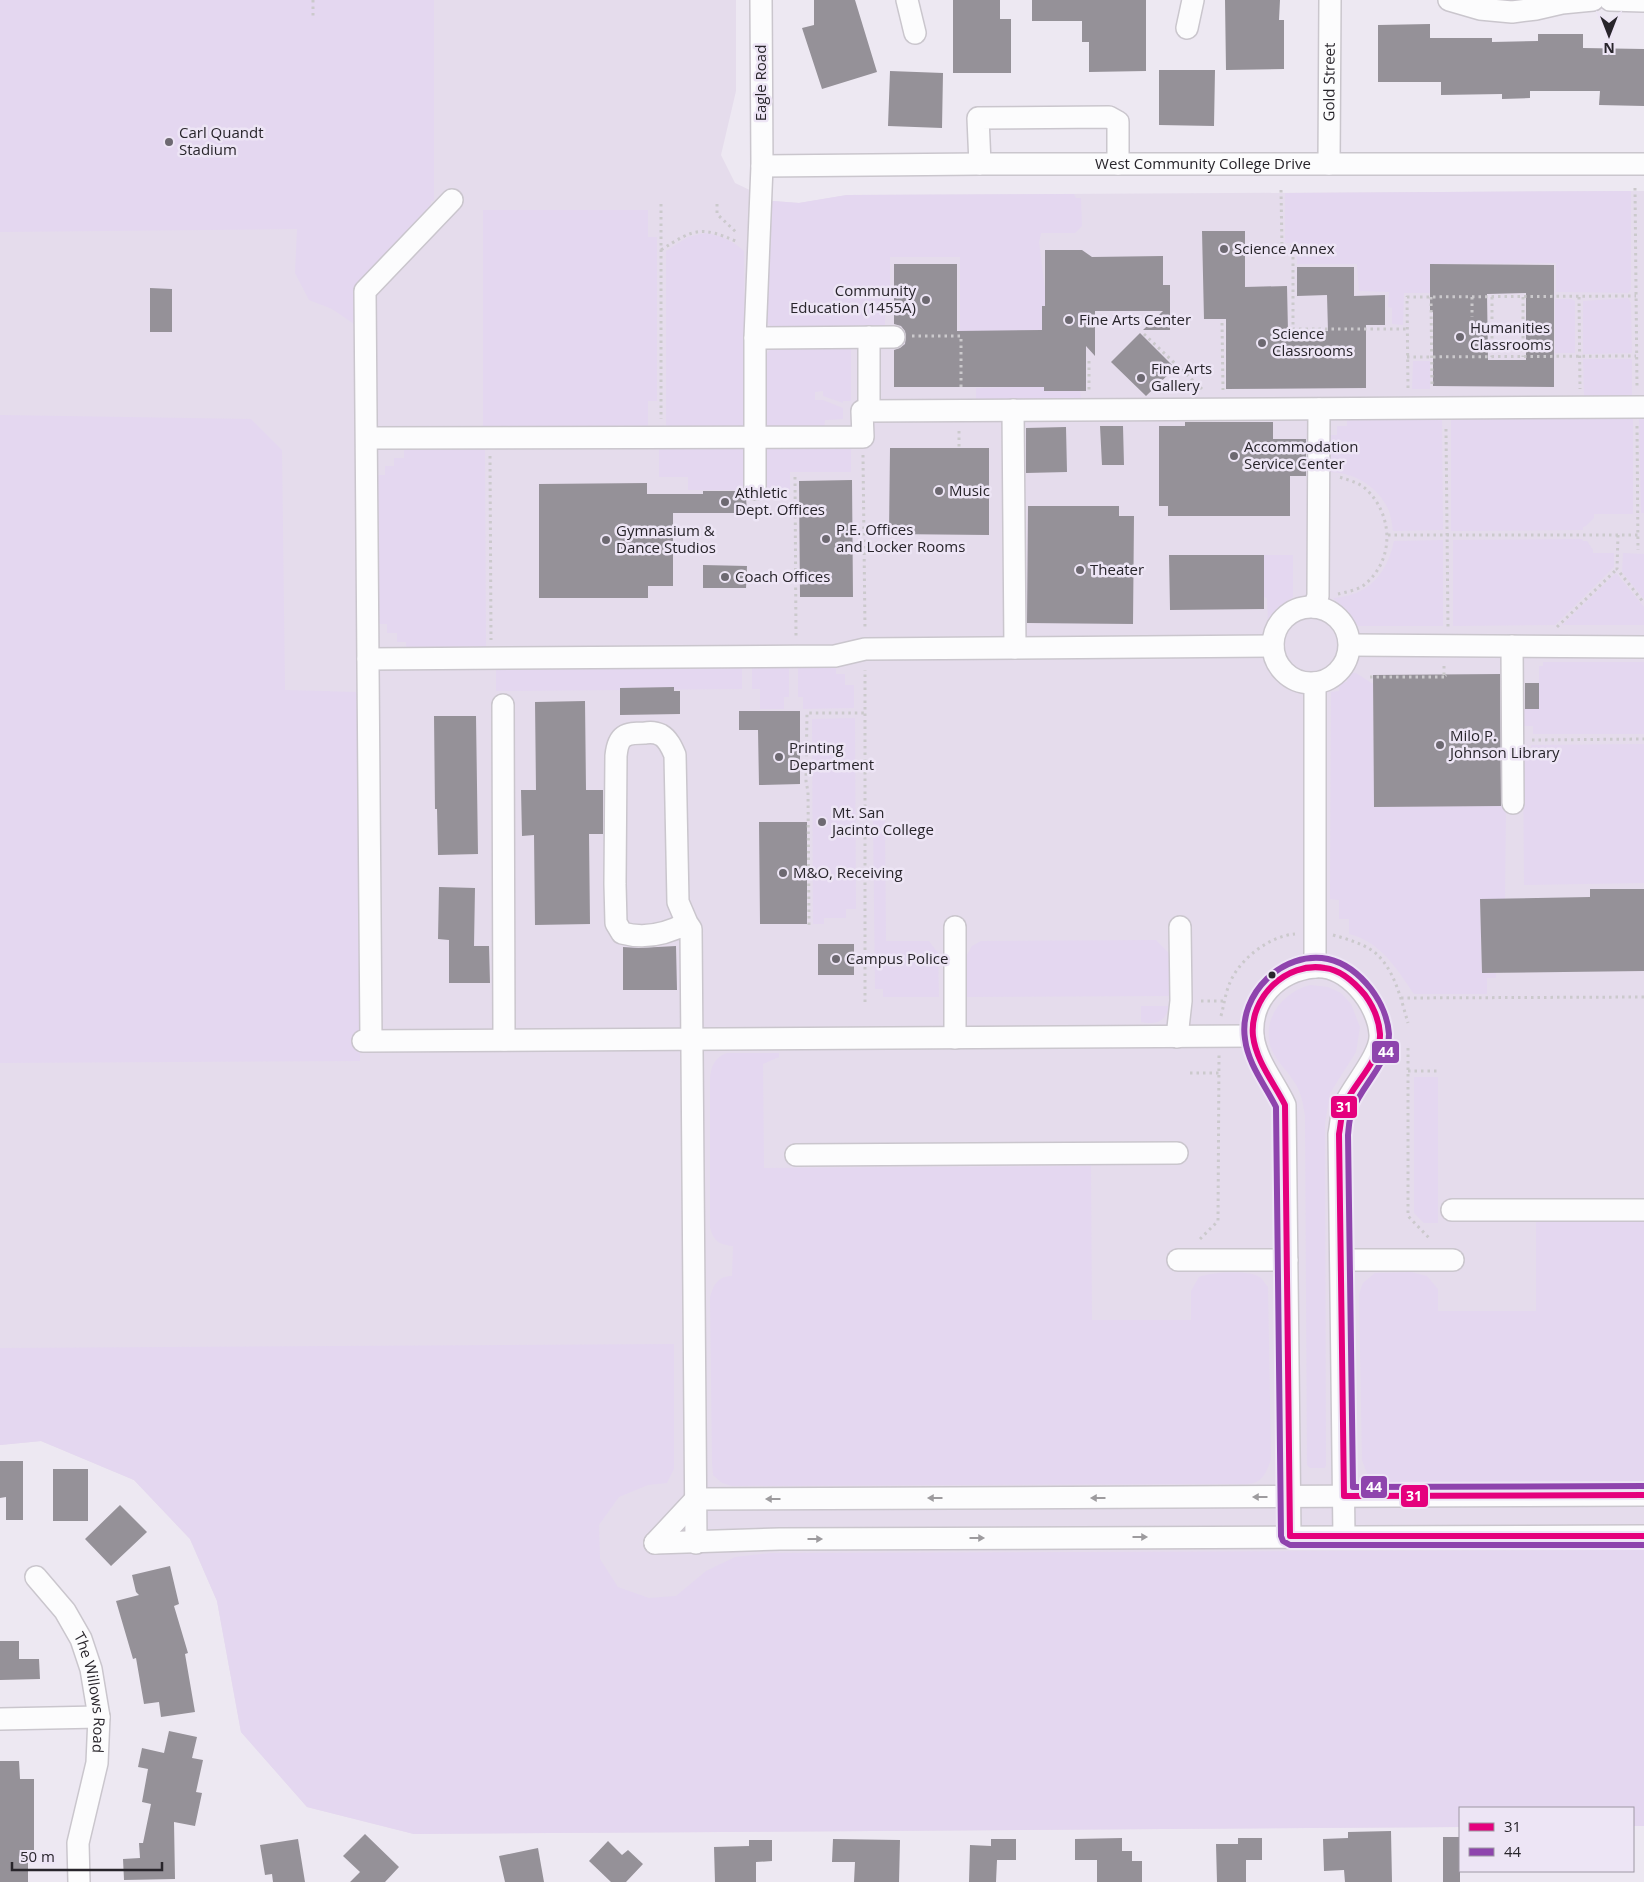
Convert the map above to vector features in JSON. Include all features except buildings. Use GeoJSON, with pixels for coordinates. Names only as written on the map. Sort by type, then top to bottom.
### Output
{"type":"FeatureCollection","features":[{"type":"Feature","properties":{"kind":"street","name":"Eagle Road"},"geometry":{"type":"LineString","coordinates":[[755,489],[755,338],[762,166],[761,0]]}},
{"type":"Feature","properties":{"kind":"street"},"geometry":{"type":"LineString","coordinates":[[907,0],[915,32]]}},
{"type":"Feature","properties":{"kind":"street"},"geometry":{"type":"LineString","coordinates":[[1186,28],[1193,0]]}},
{"type":"Feature","properties":{"kind":"street","name":"Gold Street"},"geometry":{"type":"LineString","coordinates":[[1329,164],[1330,0]]}},
{"type":"Feature","properties":{"kind":"street"},"geometry":{"type":"LineString","coordinates":[[1449,0],[1480,9],[1512,12],[1562,3],[1593,0]]}},
{"type":"Feature","properties":{"kind":"street"},"geometry":{"type":"LineString","coordinates":[[1610,0],[1643,1]]}},
{"type":"Feature","properties":{"kind":"street"},"geometry":{"type":"LineString","coordinates":[[980,164],[978,118],[1109,117],[1118,122],[1118,164]]}},
{"type":"Feature","properties":{"kind":"street","name":"West Community College Drive"},"geometry":{"type":"LineString","coordinates":[[762,166],[980,164],[1644,164]]}},
{"type":"Feature","properties":{"kind":"street"},"geometry":{"type":"LineString","coordinates":[[452,200],[365,291],[368,659],[367,1041],[1253,1036]]}},
{"type":"Feature","properties":{"kind":"street"},"geometry":{"type":"LineString","coordinates":[[869,336],[869,411]]}},
{"type":"Feature","properties":{"kind":"street"},"geometry":{"type":"LineString","coordinates":[[755,338],[894,336]]}},
{"type":"Feature","properties":{"kind":"street"},"geometry":{"type":"LineString","coordinates":[[366,438],[863,437],[862,411],[1640,407]]}},
{"type":"Feature","properties":{"kind":"street"},"geometry":{"type":"LineString","coordinates":[[1316,601],[1319,409]]}},
{"type":"Feature","properties":{"kind":"street"},"geometry":{"type":"LineString","coordinates":[[1012,410],[1015,648]]}},
{"type":"Feature","properties":{"kind":"street"},"geometry":{"type":"LineString","coordinates":[[1316,601],[1343,624],[1348,634],[1350,645],[1346,661],[1336,675],[1315,683],[1303,682],[1291,678],[1282,669],[1275,658],[1273,646],[1276,630],[1285,617],[1316,601]]}},
{"type":"Feature","properties":{"kind":"street"},"geometry":{"type":"LineString","coordinates":[[1350,645],[1644,647]]}},
{"type":"Feature","properties":{"kind":"street"},"geometry":{"type":"LineString","coordinates":[[368,659],[835,656],[866,648],[1273,646]]}},
{"type":"Feature","properties":{"kind":"street"},"geometry":{"type":"LineString","coordinates":[[1512,646],[1513,803]]}},
{"type":"Feature","properties":{"kind":"street"},"geometry":{"type":"LineString","coordinates":[[1314,967],[1315,683]]}},
{"type":"Feature","properties":{"kind":"street"},"geometry":{"type":"LineString","coordinates":[[503,705],[504,1040]]}},
{"type":"Feature","properties":{"kind":"street"},"geometry":{"type":"LineString","coordinates":[[687,923],[664,934],[630,935],[622,933],[616,923],[616,756],[620,738],[630,733],[651,732],[661,735],[670,744],[675,755],[678,902],[687,923],[692,929],[696,1543]]}},
{"type":"Feature","properties":{"kind":"street"},"geometry":{"type":"LineString","coordinates":[[955,927],[955,1038]]}},
{"type":"Feature","properties":{"kind":"street"},"geometry":{"type":"LineString","coordinates":[[1176,1037],[1181,1001],[1180,927]]}},
{"type":"Feature","properties":{"kind":"street"},"geometry":{"type":"LineString","coordinates":[[1290,1536],[1286,1105],[1261,1061],[1253,1036],[1257,1008],[1263,995],[1272,984],[1281,977],[1314,967],[1339,973],[1356,985],[1367,997],[1374,1009],[1381,1036],[1376,1052],[1344,1106],[1340,1134],[1344,1536]]}},
{"type":"Feature","properties":{"kind":"street"},"geometry":{"type":"LineString","coordinates":[[796,1155],[1177,1153]]}},
{"type":"Feature","properties":{"kind":"street"},"geometry":{"type":"LineString","coordinates":[[1452,1210],[1644,1210]]}},
{"type":"Feature","properties":{"kind":"street"},"geometry":{"type":"LineString","coordinates":[[1178,1260],[1286,1260]]}},
{"type":"Feature","properties":{"kind":"street"},"geometry":{"type":"LineString","coordinates":[[1341,1260],[1453,1260]]}},
{"type":"Feature","properties":{"kind":"street"},"geometry":{"type":"LineString","coordinates":[[1644,1495],[696,1499],[655,1543],[780,1539],[1644,1536]]}},
{"type":"Feature","properties":{"kind":"street","name":"The Willows Road"},"geometry":{"type":"LineString","coordinates":[[36,1577],[65,1611],[81,1639],[91,1669],[99,1718],[98,1763],[78,1843],[79,1882]]}},
{"type":"Feature","properties":{"kind":"street"},"geometry":{"type":"LineString","coordinates":[[0,1719],[99,1718]]}},
{"type":"Feature","properties":{"kind":"path"},"geometry":{"type":"LineString","coordinates":[[313,0],[313,19]]}},
{"type":"Feature","properties":{"kind":"path"},"geometry":{"type":"LineString","coordinates":[[1634,188],[1636,356],[1640,407],[1638,550]]}},
{"type":"Feature","properties":{"kind":"path"},"geometry":{"type":"LineString","coordinates":[[1281,190],[1282,247],[1293,247],[1293,329],[1407,329]]}},
{"type":"Feature","properties":{"kind":"path"},"geometry":{"type":"LineString","coordinates":[[661,204],[662,438]]}},
{"type":"Feature","properties":{"kind":"path"},"geometry":{"type":"LineString","coordinates":[[717,204],[717,214],[738,234]]}},
{"type":"Feature","properties":{"kind":"path"},"geometry":{"type":"LineString","coordinates":[[661,251],[683,236],[700,231],[714,231],[738,242]]}},
{"type":"Feature","properties":{"kind":"path"},"geometry":{"type":"LineString","coordinates":[[1408,408],[1407,297],[1636,296]]}},
{"type":"Feature","properties":{"kind":"path"},"geometry":{"type":"LineString","coordinates":[[1431,297],[1432,388]]}},
{"type":"Feature","properties":{"kind":"path"},"geometry":{"type":"LineString","coordinates":[[1472,297],[1472,317]]}},
{"type":"Feature","properties":{"kind":"path"},"geometry":{"type":"LineString","coordinates":[[1492,297],[1492,357]]}},
{"type":"Feature","properties":{"kind":"path"},"geometry":{"type":"LineString","coordinates":[[1523,297],[1523,357]]}},
{"type":"Feature","properties":{"kind":"path"},"geometry":{"type":"LineString","coordinates":[[1579,297],[1580,407]]}},
{"type":"Feature","properties":{"kind":"path"},"geometry":{"type":"LineString","coordinates":[[1222,323],[1222,409]]}},
{"type":"Feature","properties":{"kind":"path"},"geometry":{"type":"LineString","coordinates":[[1144,334],[1222,409]]}},
{"type":"Feature","properties":{"kind":"path"},"geometry":{"type":"LineString","coordinates":[[894,336],[961,336],[962,410]]}},
{"type":"Feature","properties":{"kind":"path"},"geometry":{"type":"LineString","coordinates":[[1407,358],[1636,356]]}},
{"type":"Feature","properties":{"kind":"path"},"geometry":{"type":"LineString","coordinates":[[1089,362],[1089,410]]}},
{"type":"Feature","properties":{"kind":"path"},"geometry":{"type":"LineString","coordinates":[[1446,408],[1448,646]]}},
{"type":"Feature","properties":{"kind":"path"},"geometry":{"type":"LineString","coordinates":[[863,437],[866,648],[865,1002]]}},
{"type":"Feature","properties":{"kind":"path"},"geometry":{"type":"LineString","coordinates":[[490,438],[492,658]]}},
{"type":"Feature","properties":{"kind":"path"},"geometry":{"type":"LineString","coordinates":[[795,477],[796,656]]}},
{"type":"Feature","properties":{"kind":"path"},"geometry":{"type":"LineString","coordinates":[[1316,601],[1363,587],[1378,570],[1386,552],[1388,535],[1382,511],[1367,490],[1353,482],[1338,477],[1318,477]]}},
{"type":"Feature","properties":{"kind":"path"},"geometry":{"type":"LineString","coordinates":[[1388,535],[1638,535]]}},
{"type":"Feature","properties":{"kind":"path"},"geometry":{"type":"LineString","coordinates":[[1618,535],[1617,569],[1644,603]]}},
{"type":"Feature","properties":{"kind":"path"},"geometry":{"type":"LineString","coordinates":[[1557,646],[1557,626],[1617,569]]}},
{"type":"Feature","properties":{"kind":"path"},"geometry":{"type":"LineString","coordinates":[[1370,677],[1444,677]]}},
{"type":"Feature","properties":{"kind":"path"},"geometry":{"type":"LineString","coordinates":[[810,925],[808,792],[806,781],[807,713],[865,713]]}},
{"type":"Feature","properties":{"kind":"path"},"geometry":{"type":"LineString","coordinates":[[1512,740],[1644,739]]}},
{"type":"Feature","properties":{"kind":"path"},"geometry":{"type":"LineString","coordinates":[[1401,998],[1644,997]]}},
{"type":"Feature","properties":{"kind":"path"},"geometry":{"type":"LineString","coordinates":[[1198,1001],[1225,1001]]}},
{"type":"Feature","properties":{"kind":"path"},"geometry":{"type":"LineString","coordinates":[[1408,1048],[1408,1216],[1429,1238]]}},
{"type":"Feature","properties":{"kind":"path"},"geometry":{"type":"LineString","coordinates":[[1178,1260],[1218,1221],[1219,1050]]}},
{"type":"Feature","properties":{"kind":"path"},"geometry":{"type":"LineString","coordinates":[[1408,1071],[1438,1071]]}},
{"type":"Feature","properties":{"kind":"path"},"geometry":{"type":"LineString","coordinates":[[1190,1073],[1219,1073]]}},
{"type":"Feature","properties":{"kind":"shaded area","name":"Mt. San Jacinto College"},"geometry":{"type":"Polygon","coordinates":[[[0,0],[736,0],[736,91],[721,155],[735,183],[773,201],[799,203],[847,195],[1644,191],[1644,1826],[1634,1826],[1634,1807],[1459,1807],[1459,1827],[414,1834],[307,1807],[241,1732],[217,1601],[190,1539],[134,1480],[41,1441],[0,1445],[0,0]]]}},
{"type":"Feature","properties":{"kind":"shaded area","name":"Carl Quandt Stadium"},"geometry":{"type":"Polygon","coordinates":[[[0,0],[434,0],[434,201],[431,201],[431,209],[358,283],[357,326],[332,309],[309,300],[295,273],[297,229],[0,232],[0,0]]]}},
{"type":"Feature","properties":{"kind":"shaded area"},"geometry":{"type":"Polygon","coordinates":[[[1631,191],[1631,289],[1628,293],[1556,292],[1556,263],[1431,264],[1430,293],[1404,293],[1403,325],[1392,324],[1392,308],[1388,307],[1389,292],[1359,291],[1357,264],[1297,264],[1297,243],[1285,243],[1285,193],[1631,191]]]}},
{"type":"Feature","properties":{"kind":"shaded area"},"geometry":{"type":"Polygon","coordinates":[[[1074,194],[1076,198],[1081,198],[1082,226],[1075,233],[1041,233],[1039,242],[1045,289],[1045,306],[1080,391],[1081,400],[976,400],[976,388],[1015,387],[1015,364],[960,332],[960,257],[890,257],[890,301],[885,301],[885,328],[783,329],[772,327],[765,320],[765,211],[773,201],[799,203],[847,195],[1074,194]]]}},
{"type":"Feature","properties":{"kind":"shaded area"},"geometry":{"type":"Polygon","coordinates":[[[483,210],[648,210],[648,237],[657,237],[657,401],[648,401],[648,429],[483,429],[483,210]]]}},
{"type":"Feature","properties":{"kind":"shaded area"},"geometry":{"type":"Polygon","coordinates":[[[705,233],[726,239],[744,251],[745,429],[666,429],[666,251],[688,237],[705,233]]]}},
{"type":"Feature","properties":{"kind":"shaded area"},"geometry":{"type":"Polygon","coordinates":[[[1628,298],[1631,303],[1632,353],[1583,354],[1583,301],[1628,298]]]}},
{"type":"Feature","properties":{"kind":"shaded area"},"geometry":{"type":"Polygon","coordinates":[[[1555,299],[1571,299],[1575,301],[1575,353],[1555,353],[1555,299]]]}},
{"type":"Feature","properties":{"kind":"shaded area"},"geometry":{"type":"Polygon","coordinates":[[[851,346],[851,401],[843,401],[843,403],[823,396],[823,391],[815,392],[815,400],[823,400],[843,408],[843,419],[825,420],[824,428],[765,429],[764,357],[772,348],[851,346]]]}},
{"type":"Feature","properties":{"kind":"shaded area"},"geometry":{"type":"Polygon","coordinates":[[[1583,359],[1632,359],[1632,397],[1584,397],[1583,359]]]}},
{"type":"Feature","properties":{"kind":"shaded area"},"geometry":{"type":"Polygon","coordinates":[[[1413,361],[1430,361],[1430,389],[1412,389],[1413,361]]]}},
{"type":"Feature","properties":{"kind":"shaded area"},"geometry":{"type":"Polygon","coordinates":[[[0,415],[251,419],[282,450],[285,690],[358,692],[360,1061],[0,1063],[0,415]]]}},
{"type":"Feature","properties":{"kind":"shaded area"},"geometry":{"type":"Polygon","coordinates":[[[1633,415],[1633,514],[1594,514],[1594,518],[1583,527],[1583,530],[1451,531],[1451,416],[1633,415]]]}},
{"type":"Feature","properties":{"kind":"shaded area"},"geometry":{"type":"Polygon","coordinates":[[[1639,416],[1644,416],[1644,513],[1641,513],[1639,416]]]}},
{"type":"Feature","properties":{"kind":"shaded area"},"geometry":{"type":"Polygon","coordinates":[[[1347,417],[1442,417],[1443,530],[1393,531],[1391,518],[1385,502],[1372,488],[1348,475],[1329,472],[1329,435],[1337,435],[1337,426],[1347,426],[1347,417]]]}},
{"type":"Feature","properties":{"kind":"shaded area"},"geometry":{"type":"Polygon","coordinates":[[[764,446],[851,446],[851,472],[790,472],[790,490],[764,490],[764,446]]]}},
{"type":"Feature","properties":{"kind":"shaded area"},"geometry":{"type":"Polygon","coordinates":[[[659,447],[745,447],[745,490],[688,490],[688,477],[659,477],[659,447]]]}},
{"type":"Feature","properties":{"kind":"shaded area"},"geometry":{"type":"Polygon","coordinates":[[[485,448],[486,650],[406,651],[406,642],[397,642],[397,633],[387,633],[387,624],[378,624],[376,475],[385,475],[385,466],[394,466],[394,458],[404,458],[404,449],[485,448]]]}},
{"type":"Feature","properties":{"kind":"shaded area"},"geometry":{"type":"Polygon","coordinates":[[[1582,539],[1587,541],[1593,553],[1614,553],[1614,567],[1555,625],[1453,626],[1453,540],[1582,539]]]}},
{"type":"Feature","properties":{"kind":"shaded area"},"geometry":{"type":"Polygon","coordinates":[[[1443,540],[1443,626],[1358,626],[1348,612],[1333,598],[1356,593],[1374,581],[1386,564],[1394,541],[1443,540]]]}},
{"type":"Feature","properties":{"kind":"shaded area"},"geometry":{"type":"Polygon","coordinates":[[[1623,553],[1644,554],[1644,599],[1622,572],[1623,553]]]}},
{"type":"Feature","properties":{"kind":"shaded area"},"geometry":{"type":"Polygon","coordinates":[[[1264,555],[1293,555],[1293,597],[1278,608],[1268,623],[1267,598],[1264,597],[1264,555]]]}},
{"type":"Feature","properties":{"kind":"shaded area"},"geometry":{"type":"Polygon","coordinates":[[[1616,573],[1644,607],[1644,625],[1562,625],[1616,573]]]}},
{"type":"Feature","properties":{"kind":"shaded area"},"geometry":{"type":"Polygon","coordinates":[[[1543,662],[1644,662],[1644,734],[1533,734],[1533,726],[1523,726],[1523,709],[1539,709],[1539,666],[1543,666],[1543,662]]]}},
{"type":"Feature","properties":{"kind":"shaded area"},"geometry":{"type":"Polygon","coordinates":[[[742,666],[742,689],[496,691],[496,667],[742,666]]]}},
{"type":"Feature","properties":{"kind":"shaded area"},"geometry":{"type":"Polygon","coordinates":[[[752,666],[789,666],[789,697],[784,697],[784,709],[760,709],[760,689],[752,689],[752,666]]]}},
{"type":"Feature","properties":{"kind":"shaded area"},"geometry":{"type":"Polygon","coordinates":[[[836,666],[836,674],[845,674],[845,685],[854,685],[854,708],[803,709],[803,697],[798,697],[798,667],[836,666]]]}},
{"type":"Feature","properties":{"kind":"shaded area"},"geometry":{"type":"Polygon","coordinates":[[[1347,673],[1356,673],[1373,684],[1374,807],[1506,806],[1505,899],[1480,899],[1482,973],[1496,973],[1496,978],[1487,978],[1487,994],[1414,994],[1387,957],[1370,943],[1349,934],[1349,919],[1339,919],[1339,900],[1330,899],[1331,692],[1339,691],[1339,682],[1347,682],[1347,673]]]}},
{"type":"Feature","properties":{"kind":"shaded area"},"geometry":{"type":"Polygon","coordinates":[[[855,718],[856,909],[846,909],[846,918],[824,918],[824,924],[813,924],[812,719],[855,718]]]}},
{"type":"Feature","properties":{"kind":"shaded area"},"geometry":{"type":"Polygon","coordinates":[[[1644,744],[1644,883],[1524,885],[1523,753],[1531,753],[1531,745],[1644,744]]]}},
{"type":"Feature","properties":{"kind":"shaded area"},"geometry":{"type":"Polygon","coordinates":[[[873,818],[885,818],[886,941],[929,941],[938,953],[939,997],[883,997],[883,989],[875,989],[873,818]]]}},
{"type":"Feature","properties":{"kind":"shaded area"},"geometry":{"type":"Polygon","coordinates":[[[1156,940],[1169,953],[1169,996],[967,997],[967,955],[972,946],[981,941],[1156,940]]]}},
{"type":"Feature","properties":{"kind":"shaded area"},"geometry":{"type":"Polygon","coordinates":[[[1310,985],[1328,987],[1341,993],[1351,1004],[1360,1027],[1356,1052],[1330,1093],[1325,1124],[1325,1468],[1310,1468],[1307,1465],[1305,1116],[1298,1088],[1274,1055],[1270,1045],[1269,1034],[1273,1015],[1284,999],[1301,988],[1310,985]]]}},
{"type":"Feature","properties":{"kind":"shaded area"},"geometry":{"type":"Polygon","coordinates":[[[1141,1006],[1169,1006],[1163,1019],[1151,1023],[1141,1022],[1141,1006]]]}},
{"type":"Feature","properties":{"kind":"shaded area"},"geometry":{"type":"Polygon","coordinates":[[[727,1053],[779,1053],[779,1057],[763,1064],[764,1168],[1091,1166],[1092,1320],[1191,1320],[1191,1291],[1199,1277],[1240,1272],[1261,1278],[1268,1287],[1271,1459],[1264,1475],[1260,1480],[1250,1484],[732,1486],[722,1483],[713,1475],[712,1462],[710,1298],[717,1282],[727,1276],[732,1276],[733,1246],[724,1245],[715,1239],[710,1227],[710,1079],[714,1063],[719,1057],[727,1053]]]}},
{"type":"Feature","properties":{"kind":"shaded area"},"geometry":{"type":"Polygon","coordinates":[[[1414,1077],[1438,1077],[1438,1223],[1424,1223],[1414,1213],[1414,1077]]]}},
{"type":"Feature","properties":{"kind":"shaded area"},"geometry":{"type":"Polygon","coordinates":[[[1536,1215],[1644,1215],[1644,1482],[1390,1483],[1374,1480],[1368,1475],[1362,1460],[1359,1294],[1363,1283],[1375,1273],[1411,1272],[1427,1276],[1438,1289],[1438,1311],[1536,1311],[1536,1215]]]}},
{"type":"Feature","properties":{"kind":"shaded area"},"geometry":{"type":"Polygon","coordinates":[[[674,1344],[674,1469],[667,1483],[648,1485],[619,1497],[599,1525],[600,1559],[618,1587],[649,1598],[676,1596],[706,1571],[735,1557],[770,1553],[1644,1550],[1644,1826],[1634,1826],[1634,1807],[1459,1807],[1459,1827],[414,1834],[307,1807],[241,1732],[217,1601],[190,1539],[134,1480],[41,1441],[0,1445],[0,1348],[674,1344]]]}},
{"type":"Feature","properties":{"kind":"transit line","name":"44"},"geometry":{"type":"LineString","coordinates":[[1644,1486],[1353,1487],[1348,1135],[1353,1109],[1385,1054],[1389,1034],[1387,1022],[1378,999],[1352,970],[1335,961],[1311,958],[1295,961],[1280,968],[1256,992],[1249,1006],[1245,1022],[1245,1039],[1250,1057],[1276,1107],[1281,1536],[1283,1541],[1290,1545],[1644,1545]]}},
{"type":"Feature","properties":{"kind":"transit line","name":"31"},"geometry":{"type":"LineString","coordinates":[[1644,1495],[1344,1496],[1339,1134],[1345,1104],[1372,1062],[1379,1044],[1380,1034],[1375,1013],[1368,999],[1357,986],[1342,974],[1331,969],[1311,967],[1297,970],[1284,976],[1273,985],[1257,1008],[1253,1022],[1253,1036],[1262,1063],[1285,1105],[1290,1536],[1644,1536]]}},
{"type":"Feature","properties":{"kind":"place","name":"Carl Quandt Stadium"},"geometry":{"type":"Point","coordinates":[169,142]}},
{"type":"Feature","properties":{"kind":"place","name":"Science Annex"},"geometry":{"type":"Point","coordinates":[1224,249]}},
{"type":"Feature","properties":{"kind":"place","name":"Community Education (1455A)"},"geometry":{"type":"Point","coordinates":[926,300]}},
{"type":"Feature","properties":{"kind":"place","name":"Fine Arts Center"},"geometry":{"type":"Point","coordinates":[1069,320]}},
{"type":"Feature","properties":{"kind":"place","name":"Humanities Classrooms"},"geometry":{"type":"Point","coordinates":[1460,337]}},
{"type":"Feature","properties":{"kind":"place","name":"Science Classrooms"},"geometry":{"type":"Point","coordinates":[1262,343]}},
{"type":"Feature","properties":{"kind":"place","name":"Fine Arts Gallery"},"geometry":{"type":"Point","coordinates":[1141,378]}},
{"type":"Feature","properties":{"kind":"place","name":"Accommodation Service Center"},"geometry":{"type":"Point","coordinates":[1234,456]}},
{"type":"Feature","properties":{"kind":"place","name":"Music"},"geometry":{"type":"Point","coordinates":[939,491]}},
{"type":"Feature","properties":{"kind":"place","name":"Athletic Dept. Offices"},"geometry":{"type":"Point","coordinates":[725,502]}},
{"type":"Feature","properties":{"kind":"place","name":"P.E. Offices and Locker Rooms"},"geometry":{"type":"Point","coordinates":[826,539]}},
{"type":"Feature","properties":{"kind":"place","name":"Gymnasium & Dance Studios"},"geometry":{"type":"Point","coordinates":[606,540]}},
{"type":"Feature","properties":{"kind":"place","name":"Theater"},"geometry":{"type":"Point","coordinates":[1080,570]}},
{"type":"Feature","properties":{"kind":"place","name":"Coach Offices"},"geometry":{"type":"Point","coordinates":[725,577]}},
{"type":"Feature","properties":{"kind":"place","name":"Milo P. Johnson Library"},"geometry":{"type":"Point","coordinates":[1440,745]}},
{"type":"Feature","properties":{"kind":"place","name":"Printing Department"},"geometry":{"type":"Point","coordinates":[779,757]}},
{"type":"Feature","properties":{"kind":"place","name":"Mt. San Jacinto College"},"geometry":{"type":"Point","coordinates":[822,822]}},
{"type":"Feature","properties":{"kind":"place","name":"M&O, Receiving"},"geometry":{"type":"Point","coordinates":[783,873]}},
{"type":"Feature","properties":{"kind":"place","name":"Campus Police"},"geometry":{"type":"Point","coordinates":[836,959]}}]}
